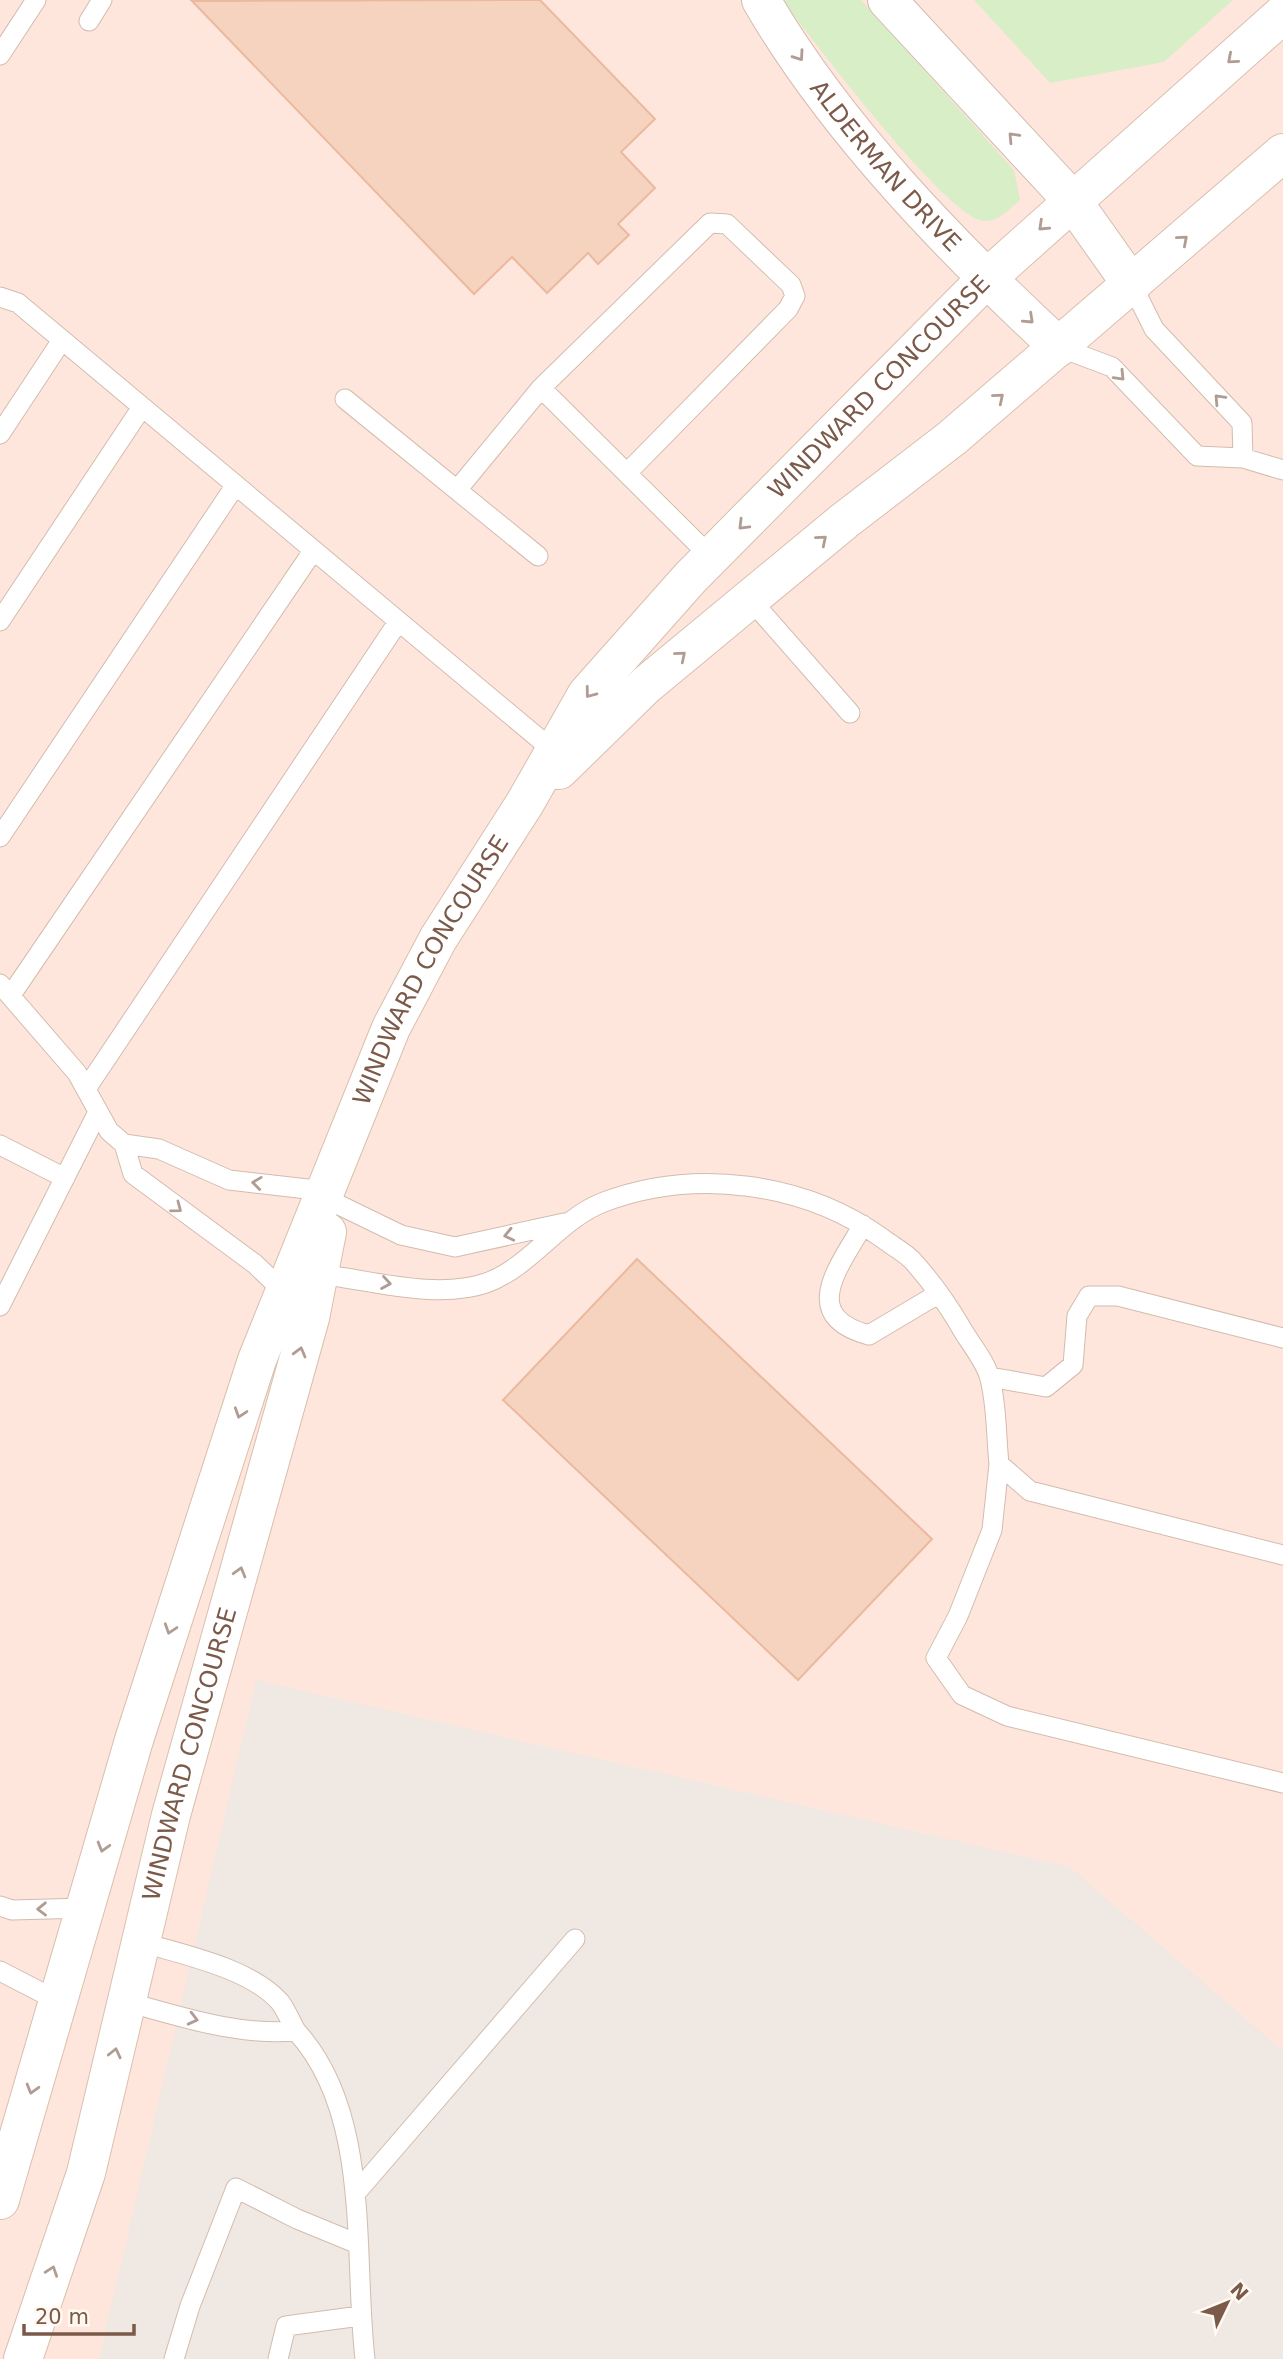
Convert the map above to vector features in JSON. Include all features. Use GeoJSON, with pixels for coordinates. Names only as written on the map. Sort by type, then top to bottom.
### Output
{"type":"FeatureCollection","features":[{"type":"Feature","properties":{"kind":"street","name":"ALDERMAN DRIVE"},"geometry":{"type":"LineString","coordinates":[[761,0],[837,109],[950,244],[1059,347]]}},
{"type":"Feature","properties":{"kind":"street"},"geometry":{"type":"LineString","coordinates":[[887,0],[1071,200],[1132,285]]}},
{"type":"Feature","properties":{"kind":"street","name":"WINDWARD CONCOURSE"},"geometry":{"type":"LineString","coordinates":[[23,2359],[86,2173],[171,1815],[310,1318],[329,1197],[344,1144],[391,1028],[438,939],[525,803],[587,694],[711,557],[986,279],[1071,200],[1283,14]]}},
{"type":"Feature","properties":{"kind":"street","name":"WINDWARD CONCOURSE"},"geometry":{"type":"LineString","coordinates":[[525,803],[646,685],[952,438],[1283,153]]}},
{"type":"Feature","properties":{"kind":"street","name":"WINDWARD CONCOURSE"},"geometry":{"type":"LineString","coordinates":[[0,2200],[143,1713],[257,1360],[284,1292],[329,1197]]}},
{"type":"Feature","properties":{"kind":"lane"},"geometry":{"type":"LineString","coordinates":[[0,55],[36,0]]}},
{"type":"Feature","properties":{"kind":"lane"},"geometry":{"type":"LineString","coordinates":[[89,21],[102,0]]}},
{"type":"Feature","properties":{"kind":"lane"},"geometry":{"type":"LineString","coordinates":[[457,490],[541,388],[710,223],[727,224],[792,285],[795,296],[788,309],[626,473]]}},
{"type":"Feature","properties":{"kind":"lane"},"geometry":{"type":"LineString","coordinates":[[1132,285],[1154,329],[1241,423],[1243,458]]}},
{"type":"Feature","properties":{"kind":"lane"},"geometry":{"type":"LineString","coordinates":[[0,297],[18,303],[555,752]]}},
{"type":"Feature","properties":{"kind":"lane"},"geometry":{"type":"LineString","coordinates":[[0,435],[62,340]]}},
{"type":"Feature","properties":{"kind":"lane"},"geometry":{"type":"LineString","coordinates":[[1059,347],[1112,367],[1197,456],[1243,458],[1283,470]]}},
{"type":"Feature","properties":{"kind":"lane"},"geometry":{"type":"LineString","coordinates":[[541,388],[711,557]]}},
{"type":"Feature","properties":{"kind":"lane"},"geometry":{"type":"LineString","coordinates":[[345,399],[538,556]]}},
{"type":"Feature","properties":{"kind":"lane"},"geometry":{"type":"LineString","coordinates":[[0,621],[142,407]]}},
{"type":"Feature","properties":{"kind":"lane"},"geometry":{"type":"LineString","coordinates":[[0,837],[235,486]]}},
{"type":"Feature","properties":{"kind":"lane"},"geometry":{"type":"LineString","coordinates":[[284,1292],[255,1264],[133,1174],[124,1144],[109,1131],[77,1073],[6,990],[313,551]]}},
{"type":"Feature","properties":{"kind":"lane"},"geometry":{"type":"LineString","coordinates":[[750,599],[850,713]]}},
{"type":"Feature","properties":{"kind":"lane"},"geometry":{"type":"LineString","coordinates":[[86,1089],[397,622]]}},
{"type":"Feature","properties":{"kind":"lane"},"geometry":{"type":"LineString","coordinates":[[0,1306],[98,1112]]}},
{"type":"Feature","properties":{"kind":"lane"},"geometry":{"type":"LineString","coordinates":[[124,1144],[159,1149],[229,1180],[329,1197],[401,1236],[455,1247],[575,1220]]}},
{"type":"Feature","properties":{"kind":"lane"},"geometry":{"type":"LineString","coordinates":[[0,1145],[65,1178]]}},
{"type":"Feature","properties":{"kind":"lane"},"geometry":{"type":"LineString","coordinates":[[319,1274],[440,1291],[486,1283],[513,1268],[575,1220],[602,1203],[649,1189],[698,1185],[761,1187],[810,1199],[863,1225],[910,1259],[938,1294],[990,1377],[999,1464],[992,1530],[958,1616],[936,1658],[962,1695],[1007,1716],[1283,1783]]}},
{"type":"Feature","properties":{"kind":"lane"},"geometry":{"type":"LineString","coordinates":[[863,1225],[833,1277],[828,1300],[834,1319],[850,1330],[869,1335],[938,1294]]}},
{"type":"Feature","properties":{"kind":"lane"},"geometry":{"type":"LineString","coordinates":[[990,1377],[1046,1387],[1073,1365],[1077,1316],[1089,1296],[1118,1296],[1283,1338]]}},
{"type":"Feature","properties":{"kind":"lane"},"geometry":{"type":"LineString","coordinates":[[999,1464],[1030,1491],[1283,1555]]}},
{"type":"Feature","properties":{"kind":"lane"},"geometry":{"type":"LineString","coordinates":[[0,1906],[12,1910],[85,1908]]}},
{"type":"Feature","properties":{"kind":"lane"},"geometry":{"type":"LineString","coordinates":[[355,2194],[575,1939]]}},
{"type":"Feature","properties":{"kind":"lane"},"geometry":{"type":"LineString","coordinates":[[141,1942],[222,1967],[254,1983],[280,2002],[296,2031],[326,2074],[339,2110],[355,2194],[360,2316],[365,2359]]}},
{"type":"Feature","properties":{"kind":"lane"},"geometry":{"type":"LineString","coordinates":[[0,1971],[58,2001]]}},
{"type":"Feature","properties":{"kind":"lane"},"geometry":{"type":"LineString","coordinates":[[127,2003],[236,2030],[266,2034],[296,2031]]}},
{"type":"Feature","properties":{"kind":"lane"},"geometry":{"type":"LineString","coordinates":[[174,2359],[190,2306],[236,2188],[297,2220],[358,2244]]}},
{"type":"Feature","properties":{"kind":"lane"},"geometry":{"type":"LineString","coordinates":[[278,2359],[286,2326],[360,2316]]}},
{"type":"Feature","properties":{"kind":"shaded area"},"geometry":{"type":"Polygon","coordinates":[[[0,0],[1283,0],[1283,2359],[0,2359],[0,0]]]}},
{"type":"Feature","properties":{"kind":"shaded area"},"geometry":{"type":"Polygon","coordinates":[[[256,1680],[1070,1867],[1283,2051],[1283,2359],[99,2359],[256,1680]]]}},
{"type":"Feature","properties":{"kind":"green space"},"geometry":{"type":"Polygon","coordinates":[[[782,0],[861,0],[1014,170],[1020,200],[1004,214],[984,221],[966,212],[941,191],[911,160],[848,85],[782,0]]]}},
{"type":"Feature","properties":{"kind":"green space"},"geometry":{"type":"Polygon","coordinates":[[[974,0],[1233,0],[1164,62],[1050,83],[974,0]]]}},
{"type":"Feature","properties":{"kind":"building"},"geometry":{"type":"Polygon","coordinates":[[[540,0],[655,119],[621,152],[655,188],[618,224],[629,235],[598,264],[588,253],[547,293],[512,257],[474,294],[192,1],[540,0]]]}},
{"type":"Feature","properties":{"kind":"building"},"geometry":{"type":"Polygon","coordinates":[[[637,1259],[932,1539],[798,1680],[503,1400],[637,1259]]]}}]}
